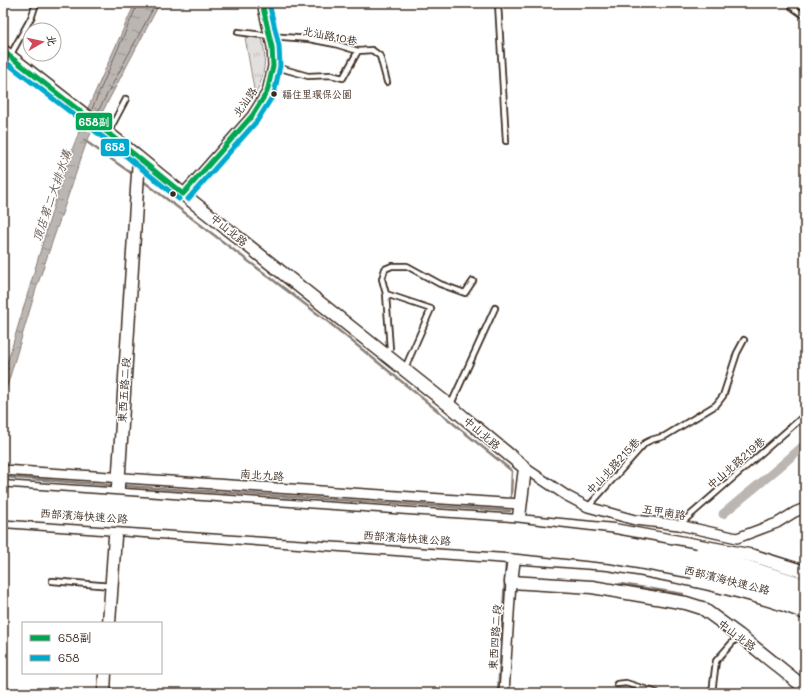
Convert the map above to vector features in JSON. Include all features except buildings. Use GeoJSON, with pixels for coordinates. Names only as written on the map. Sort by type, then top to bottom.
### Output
{"type":"FeatureCollection","features":[{"type":"Feature","properties":{"kind":"highway","name":"西部濱海快速公路"},"geometry":{"type":"LineString","coordinates":[[3,496],[516,531],[612,542],[694,564],[805,602]]}},
{"type":"Feature","properties":{"kind":"highway","name":"西部濱海快速公路"},"geometry":{"type":"LineString","coordinates":[[3,511],[514,545],[748,569],[805,587]]}},
{"type":"Feature","properties":{"kind":"street","name":"北汕路"},"geometry":{"type":"LineString","coordinates":[[183,194],[252,116],[267,92],[273,66],[270,36],[262,3]]}},
{"type":"Feature","properties":{"kind":"street","name":"中山北路"},"geometry":{"type":"LineString","coordinates":[[6,53],[96,123],[450,406],[525,468]]}},
{"type":"Feature","properties":{"kind":"street","name":"東西五路二段"},"geometry":{"type":"LineString","coordinates":[[108,622],[118,495],[139,158]]}},
{"type":"Feature","properties":{"kind":"street","name":"五甲南路"},"geometry":{"type":"LineString","coordinates":[[525,468],[567,496],[588,507],[636,520],[678,525],[737,538],[777,523],[805,508]]}},
{"type":"Feature","properties":{"kind":"street"},"geometry":{"type":"LineString","coordinates":[[511,582],[525,468]]}},
{"type":"Feature","properties":{"kind":"street","name":"南北九路"},"geometry":{"type":"LineString","coordinates":[[3,470],[520,504]]}},
{"type":"Feature","properties":{"kind":"street"},"geometry":{"type":"LineString","coordinates":[[3,487],[518,521],[614,530],[754,556],[805,572]]}},
{"type":"Feature","properties":{"kind":"street"},"geometry":{"type":"LineString","coordinates":[[3,521],[514,556],[608,564],[702,581],[785,604],[805,613]]}},
{"type":"Feature","properties":{"kind":"street","name":"中山北路"},"geometry":{"type":"LineString","coordinates":[[511,582],[592,587],[686,603],[702,608],[739,635],[805,688]]}},
{"type":"Feature","properties":{"kind":"street","name":"東西四路二段"},"geometry":{"type":"LineString","coordinates":[[504,693],[511,582]]}},
{"type":"Feature","properties":{"kind":"street"},"geometry":{"type":"LineString","coordinates":[[104,693],[105,674]]}},
{"type":"Feature","properties":{"kind":"lane"},"geometry":{"type":"LineString","coordinates":[[6,53],[32,16],[36,3]]}},
{"type":"Feature","properties":{"kind":"lane"},"geometry":{"type":"LineString","coordinates":[[498,3],[506,141]]}},
{"type":"Feature","properties":{"kind":"lane"},"geometry":{"type":"LineString","coordinates":[[793,3],[792,7],[805,16]]}},
{"type":"Feature","properties":{"kind":"lane","name":"北汕路10巷"},"geometry":{"type":"LineString","coordinates":[[238,32],[309,39],[335,44],[358,51],[372,50],[380,56],[387,82]]}},
{"type":"Feature","properties":{"kind":"lane"},"geometry":{"type":"LineString","coordinates":[[273,66],[308,76],[331,75],[343,78],[358,51]]}},
{"type":"Feature","properties":{"kind":"lane"},"geometry":{"type":"LineString","coordinates":[[108,133],[126,99]]}},
{"type":"Feature","properties":{"kind":"lane"},"geometry":{"type":"LineString","coordinates":[[385,355],[390,349],[386,294],[382,279],[385,269],[392,266],[408,266],[440,284],[465,293],[473,281]]}},
{"type":"Feature","properties":{"kind":"lane"},"geometry":{"type":"LineString","coordinates":[[386,294],[431,309],[404,370]]}},
{"type":"Feature","properties":{"kind":"lane"},"geometry":{"type":"LineString","coordinates":[[450,406],[495,308]]}},
{"type":"Feature","properties":{"kind":"lane","name":"中山北路215巷"},"geometry":{"type":"LineString","coordinates":[[588,507],[645,443],[665,436],[716,405],[723,396],[737,353],[744,340]]}},
{"type":"Feature","properties":{"kind":"lane","name":"中山北路219巷"},"geometry":{"type":"LineString","coordinates":[[678,525],[805,415]]}},
{"type":"Feature","properties":{"kind":"lane"},"geometry":{"type":"LineString","coordinates":[[52,581],[111,586]]}},
{"type":"Feature","properties":{"kind":"lane"},"geometry":{"type":"LineString","coordinates":[[712,693],[716,661],[739,635]]}},
{"type":"Feature","properties":{"kind":"lane"},"geometry":{"type":"LineString","coordinates":[[617,684],[626,683],[657,693]]}},
{"type":"Feature","properties":{"kind":"green space"},"geometry":{"type":"Polygon","coordinates":[[[245,37],[262,38],[264,45],[265,60],[263,74],[255,95],[245,37]]]}},
{"type":"Feature","properties":{"kind":"water"},"geometry":{"type":"Polygon","coordinates":[[[135,3],[160,3],[87,141],[36,289],[3,400],[3,377],[64,171],[88,108],[135,3]]]}},
{"type":"Feature","properties":{"kind":"waterway"},"geometry":{"type":"LineString","coordinates":[[84,140],[131,173]]}},
{"type":"Feature","properties":{"kind":"waterway"},"geometry":{"type":"LineString","coordinates":[[143,181],[327,321],[512,471],[511,496]]}},
{"type":"Feature","properties":{"kind":"waterway"},"geometry":{"type":"LineString","coordinates":[[723,514],[805,444]]}},
{"type":"Feature","properties":{"kind":"waterway"},"geometry":{"type":"LineString","coordinates":[[3,477],[111,485]]}},
{"type":"Feature","properties":{"kind":"waterway"},"geometry":{"type":"LineString","coordinates":[[125,486],[510,511]]}},
{"type":"Feature","properties":{"kind":"waterway"},"geometry":{"type":"LineString","coordinates":[[498,693],[506,563]]}},
{"type":"Feature","properties":{"kind":"waterway"},"geometry":{"type":"LineString","coordinates":[[620,584],[683,594]]}},
{"type":"Feature","properties":{"kind":"transit line","name":"658副"},"geometry":{"type":"LineString","coordinates":[[183,194],[252,116],[267,92],[273,66],[272,47],[262,3]]}},
{"type":"Feature","properties":{"kind":"transit line","name":"658"},"geometry":{"type":"LineString","coordinates":[[188,199],[257,121],[274,94],[280,66],[279,46],[269,3]]}},
{"type":"Feature","properties":{"kind":"transit line","name":"658副"},"geometry":{"type":"LineString","coordinates":[[3,51],[183,194]]}},
{"type":"Feature","properties":{"kind":"transit line","name":"658"},"geometry":{"type":"LineString","coordinates":[[3,60],[104,138],[179,199]]}},
{"type":"Feature","properties":{"kind":"place","name":"福住里環保公園"},"geometry":{"type":"Point","coordinates":[274,94]}},
{"type":"Feature","properties":{"kind":"water label","name":"頂店第二大排水溝"},"geometry":{"type":"Point","coordinates":[52,196]}}]}
